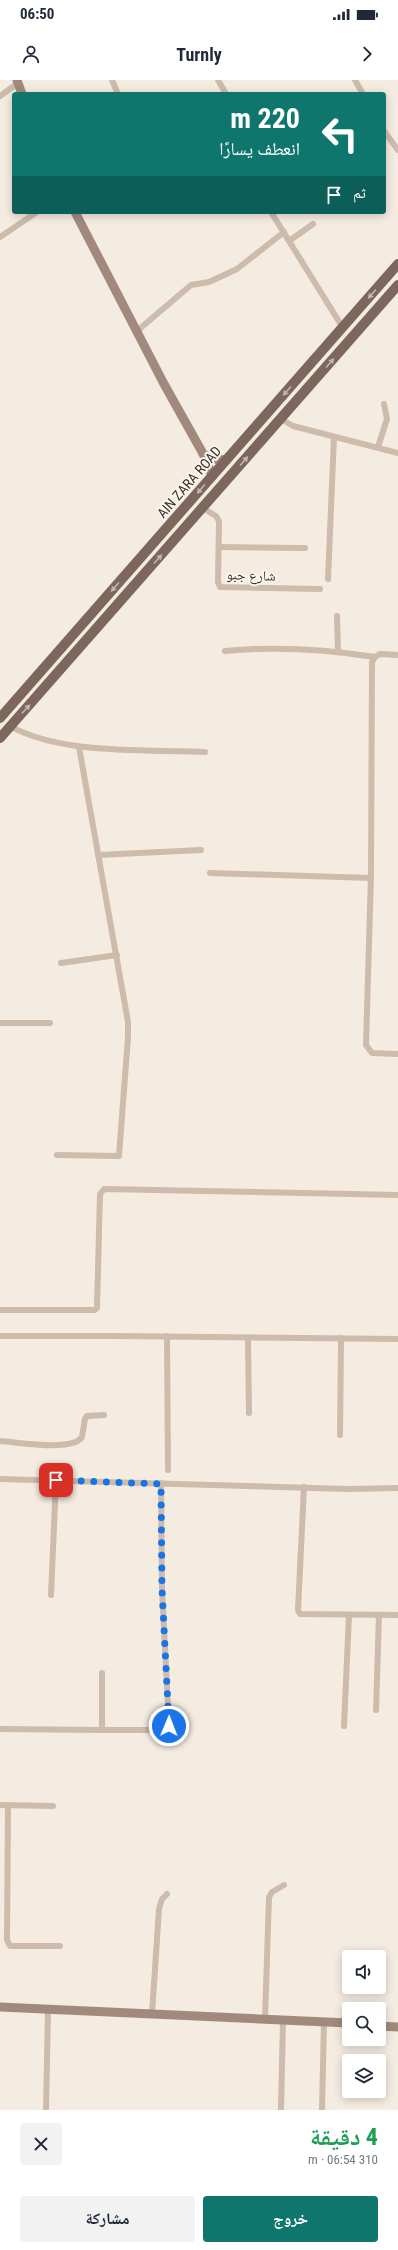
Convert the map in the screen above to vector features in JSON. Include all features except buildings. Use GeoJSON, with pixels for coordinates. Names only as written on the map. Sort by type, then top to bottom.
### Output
{"type":"FeatureCollection","features":[{"type":"Feature","properties":{"kind":"main road"},"geometry":{"type":"LineString","coordinates":[[17,81],[21,92]]}},
{"type":"Feature","properties":{"kind":"main road"},"geometry":{"type":"LineString","coordinates":[[76,214],[203,454],[212,476]]}},
{"type":"Feature","properties":{"kind":"main road","name":"AIN ZARA ROAD"},"geometry":{"type":"LineString","coordinates":[[0,718],[398,264]]}},
{"type":"Feature","properties":{"kind":"main road","name":"AIN ZARA ROAD"},"geometry":{"type":"LineString","coordinates":[[0,738],[398,285]]}},
{"type":"Feature","properties":{"kind":"main road"},"geometry":{"type":"LineString","coordinates":[[203,454],[214,459],[226,460]]}},
{"type":"Feature","properties":{"kind":"main road"},"geometry":{"type":"LineString","coordinates":[[0,2007],[342,2023]]}},
{"type":"Feature","properties":{"kind":"main road"},"geometry":{"type":"LineString","coordinates":[[386,2026],[398,2027]]}},
{"type":"Feature","properties":{"kind":"street"},"geometry":{"type":"LineString","coordinates":[[112,80],[117,92]]}},
{"type":"Feature","properties":{"kind":"street"},"geometry":{"type":"LineString","coordinates":[[218,80],[225,92]]}},
{"type":"Feature","properties":{"kind":"street"},"geometry":{"type":"LineString","coordinates":[[355,80],[362,92]]}},
{"type":"Feature","properties":{"kind":"street"},"geometry":{"type":"LineString","coordinates":[[0,96],[17,81]]}},
{"type":"Feature","properties":{"kind":"street"},"geometry":{"type":"LineString","coordinates":[[386,133],[397,146]]}},
{"type":"Feature","properties":{"kind":"street"},"geometry":{"type":"LineString","coordinates":[[0,237],[34,214]]}},
{"type":"Feature","properties":{"kind":"street"},"geometry":{"type":"LineString","coordinates":[[272,214],[343,328]]}},
{"type":"Feature","properties":{"kind":"street"},"geometry":{"type":"LineString","coordinates":[[289,241],[313,224]]}},
{"type":"Feature","properties":{"kind":"street"},"geometry":{"type":"LineString","coordinates":[[137,331],[191,285],[209,282],[237,269],[284,232]]}},
{"type":"Feature","properties":{"kind":"street"},"geometry":{"type":"LineString","coordinates":[[378,447],[387,419],[384,404]]}},
{"type":"Feature","properties":{"kind":"street"},"geometry":{"type":"LineString","coordinates":[[281,419],[293,426],[398,453]]}},
{"type":"Feature","properties":{"kind":"street"},"geometry":{"type":"LineString","coordinates":[[328,579],[334,437]]}},
{"type":"Feature","properties":{"kind":"street","name":"شارع جبو"},"geometry":{"type":"LineString","coordinates":[[203,508],[218,519],[218,582],[220,587],[320,589]]}},
{"type":"Feature","properties":{"kind":"street"},"geometry":{"type":"LineString","coordinates":[[219,547],[305,548]]}},
{"type":"Feature","properties":{"kind":"street"},"geometry":{"type":"LineString","coordinates":[[337,616],[338,651]]}},
{"type":"Feature","properties":{"kind":"street"},"geometry":{"type":"LineString","coordinates":[[225,651],[284,647],[338,651],[375,657]]}},
{"type":"Feature","properties":{"kind":"street"},"geometry":{"type":"LineString","coordinates":[[398,655],[380,654],[375,657],[372,662],[371,878],[366,1045],[372,1053],[398,1054]]}},
{"type":"Feature","properties":{"kind":"street"},"geometry":{"type":"LineString","coordinates":[[10,726],[38,739],[79,747],[205,752]]}},
{"type":"Feature","properties":{"kind":"street"},"geometry":{"type":"LineString","coordinates":[[57,1155],[118,1157],[120,1154],[128,1022],[79,747]]}},
{"type":"Feature","properties":{"kind":"street"},"geometry":{"type":"LineString","coordinates":[[98,855],[201,850]]}},
{"type":"Feature","properties":{"kind":"street"},"geometry":{"type":"LineString","coordinates":[[210,873],[371,878]]}},
{"type":"Feature","properties":{"kind":"street"},"geometry":{"type":"LineString","coordinates":[[61,963],[117,955]]}},
{"type":"Feature","properties":{"kind":"street"},"geometry":{"type":"LineString","coordinates":[[0,1023],[50,1023]]}},
{"type":"Feature","properties":{"kind":"street"},"geometry":{"type":"LineString","coordinates":[[0,1310],[95,1310],[97,1308],[100,1194],[104,1190],[398,1195]]}},
{"type":"Feature","properties":{"kind":"street"},"geometry":{"type":"LineString","coordinates":[[0,1336],[167,1336],[398,1339]]}},
{"type":"Feature","properties":{"kind":"street"},"geometry":{"type":"LineString","coordinates":[[167,1336],[168,1470]]}},
{"type":"Feature","properties":{"kind":"street"},"geometry":{"type":"LineString","coordinates":[[248,1338],[249,1413]]}},
{"type":"Feature","properties":{"kind":"street"},"geometry":{"type":"LineString","coordinates":[[340,1435],[341,1338]]}},
{"type":"Feature","properties":{"kind":"street"},"geometry":{"type":"LineString","coordinates":[[0,1441],[63,1446],[74,1444],[82,1437],[85,1419],[87,1416],[104,1415]]}},
{"type":"Feature","properties":{"kind":"street"},"geometry":{"type":"LineString","coordinates":[[0,1479],[161,1484],[398,1488]]}},
{"type":"Feature","properties":{"kind":"street"},"geometry":{"type":"LineString","coordinates":[[51,1595],[56,1480]]}},
{"type":"Feature","properties":{"kind":"street"},"geometry":{"type":"LineString","coordinates":[[0,1729],[164,1730],[169,1726],[162,1589],[161,1484]]}},
{"type":"Feature","properties":{"kind":"street"},"geometry":{"type":"LineString","coordinates":[[304,1487],[298,1610],[300,1614],[398,1615]]}},
{"type":"Feature","properties":{"kind":"street"},"geometry":{"type":"LineString","coordinates":[[344,1726],[349,1615]]}},
{"type":"Feature","properties":{"kind":"street"},"geometry":{"type":"LineString","coordinates":[[376,1710],[379,1615]]}},
{"type":"Feature","properties":{"kind":"street"},"geometry":{"type":"LineString","coordinates":[[102,1672],[102,1730]]}},
{"type":"Feature","properties":{"kind":"street"},"geometry":{"type":"LineString","coordinates":[[0,1805],[53,1806]]}},
{"type":"Feature","properties":{"kind":"street"},"geometry":{"type":"LineString","coordinates":[[8,1805],[7,1940],[10,1946],[60,1946]]}},
{"type":"Feature","properties":{"kind":"street"},"geometry":{"type":"LineString","coordinates":[[265,2019],[269,1897],[272,1892],[284,1885]]}},
{"type":"Feature","properties":{"kind":"street"},"geometry":{"type":"LineString","coordinates":[[152,2014],[159,1909],[162,1899],[167,1894]]}},
{"type":"Feature","properties":{"kind":"street"},"geometry":{"type":"LineString","coordinates":[[46,2110],[48,2009]]}},
{"type":"Feature","properties":{"kind":"street"},"geometry":{"type":"LineString","coordinates":[[281,2110],[282,2020]]}},
{"type":"Feature","properties":{"kind":"street"},"geometry":{"type":"LineString","coordinates":[[322,2110],[324,2022]]}},
{"type":"Feature","properties":{"kind":"route"},"geometry":{"type":"LineString","coordinates":[[56,1480],[161,1484],[162,1589],[169,1726]]}}]}
